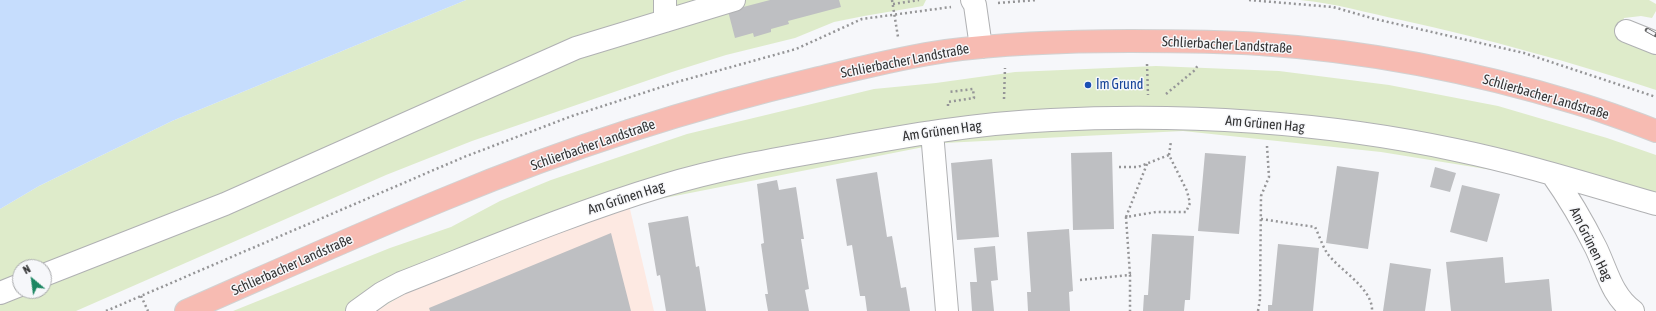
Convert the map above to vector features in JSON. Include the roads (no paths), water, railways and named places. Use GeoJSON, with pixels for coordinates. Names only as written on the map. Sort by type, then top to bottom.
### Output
{"type":"FeatureCollection","features":[{"type":"Feature","properties":{"kind":"main road","name":"Schlierbacher Landstraße"},"geometry":{"type":"LineString","coordinates":[[186,311],[449,197],[569,152],[663,120],[746,97],[902,59],[981,47],[1002,45],[1145,41],[1260,44],[1347,52],[1476,77],[1579,103],[1656,131]]}},
{"type":"Feature","properties":{"kind":"street"},"geometry":{"type":"LineString","coordinates":[[52,272],[225,204],[665,10],[734,0]]}},
{"type":"Feature","properties":{"kind":"street"},"geometry":{"type":"LineString","coordinates":[[973,2],[981,47]]}},
{"type":"Feature","properties":{"kind":"street"},"geometry":{"type":"LineString","coordinates":[[1626,31],[1656,42]]}},
{"type":"Feature","properties":{"kind":"street","name":"Am Grünen Hag"},"geometry":{"type":"LineString","coordinates":[[358,311],[382,293],[401,283],[609,202],[713,172],[798,155],[932,132],[1001,123],[1151,114],[1325,130],[1423,144],[1485,157],[1552,174],[1656,204]]}},
{"type":"Feature","properties":{"kind":"street"},"geometry":{"type":"LineString","coordinates":[[932,132],[947,311]]}},
{"type":"Feature","properties":{"kind":"street","name":"Am Grünen Hag"},"geometry":{"type":"LineString","coordinates":[[1552,174],[1569,199],[1596,248],[1614,292],[1633,311]]}},
{"type":"Feature","properties":{"kind":"street"},"geometry":{"type":"LineString","coordinates":[[0,293],[12,288]]}},
{"type":"Feature","properties":{"kind":"water"},"geometry":{"type":"Polygon","coordinates":[[[0,0],[466,0],[172,121],[39,186],[0,209],[0,0]]]}},
{"type":"Feature","properties":{"kind":"railway"},"geometry":{"type":"LineString","coordinates":[[1647,30],[1656,35]]}},
{"type":"Feature","properties":{"kind":"place","name":"Im Grund"},"geometry":{"type":"Point","coordinates":[1088,85]}}]}
